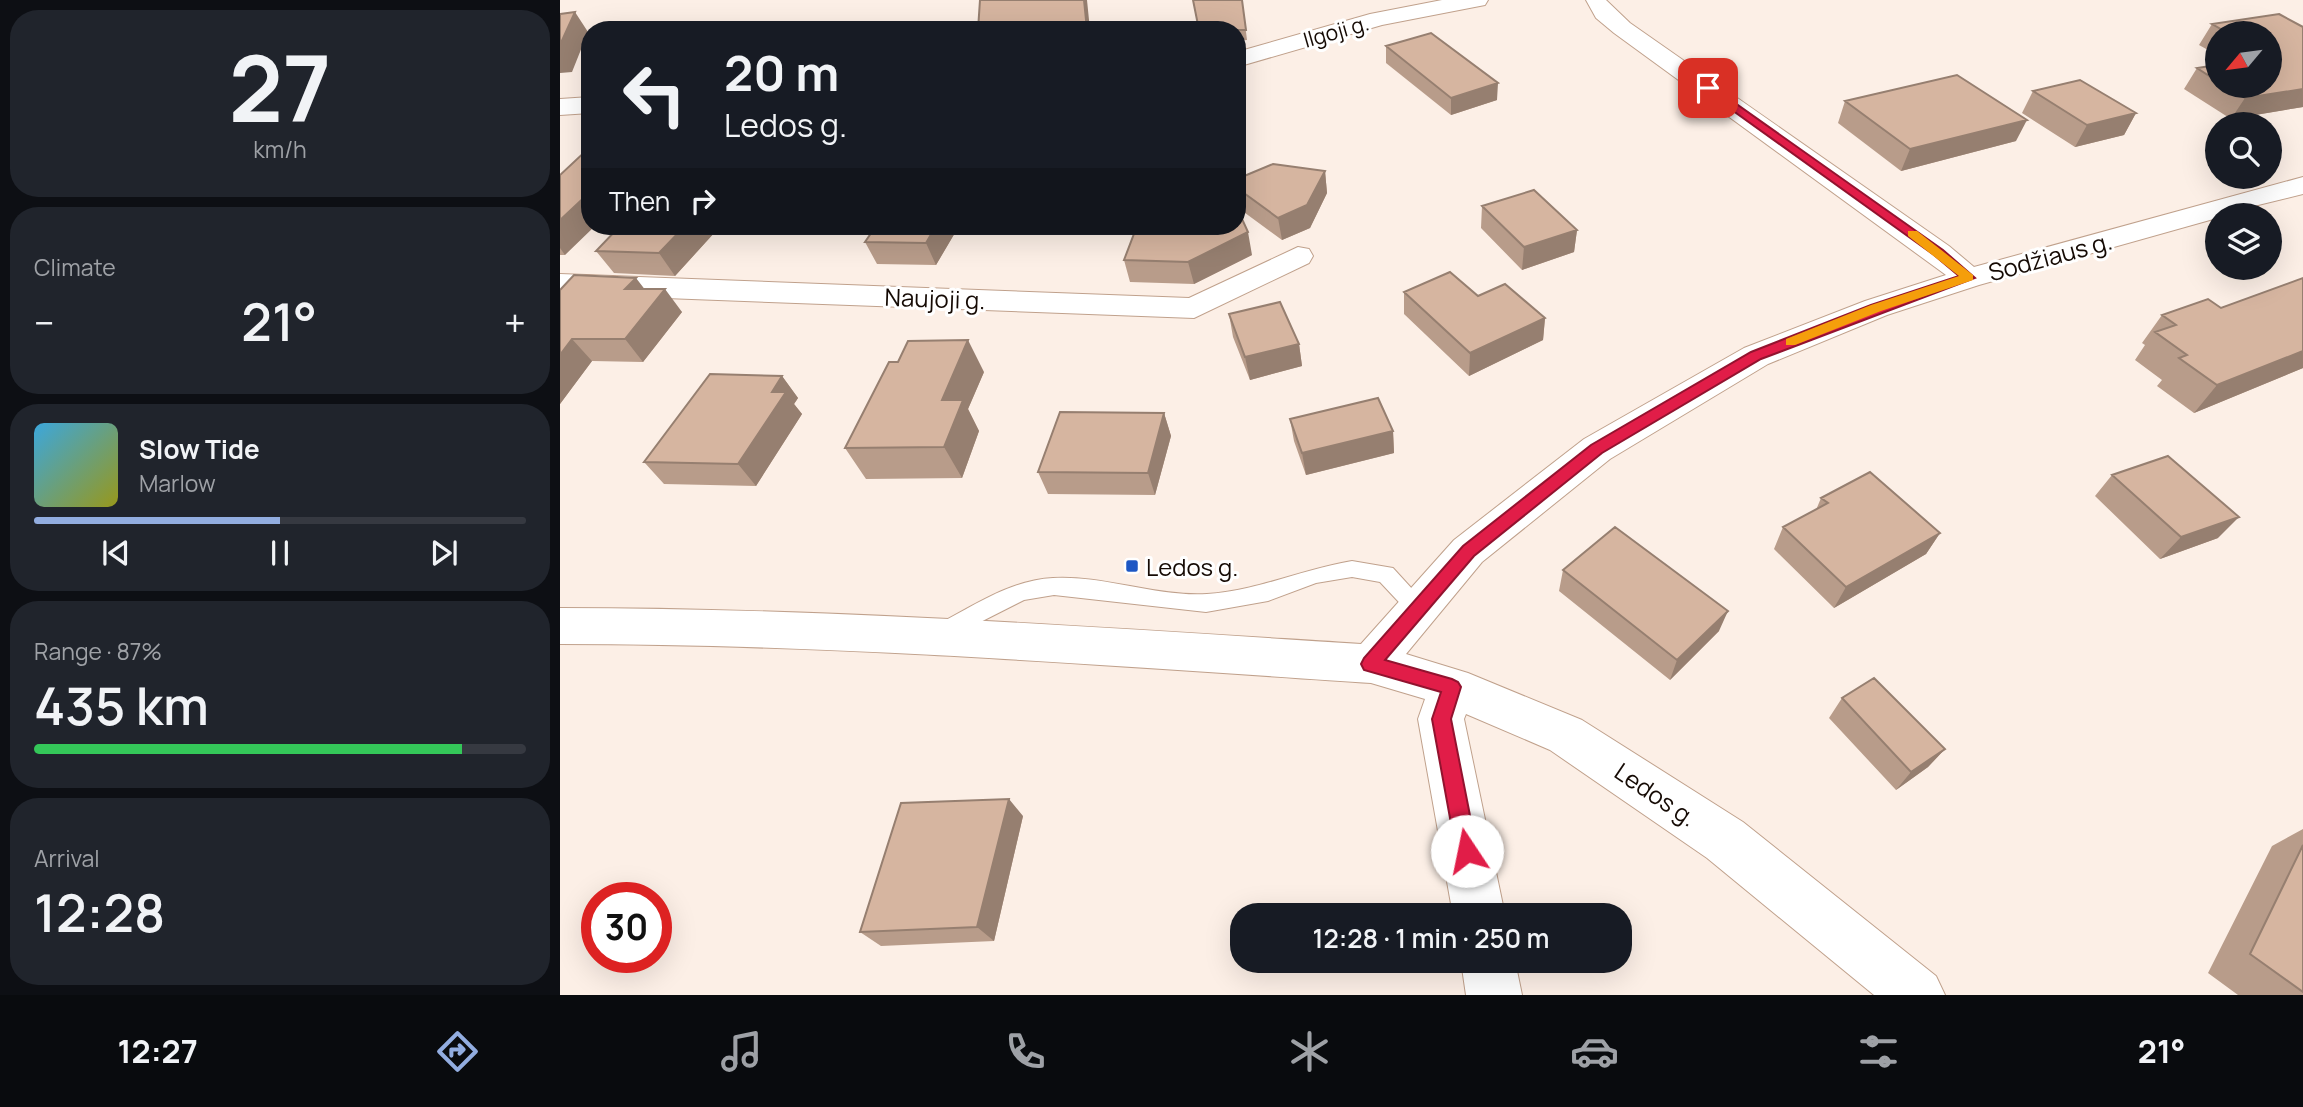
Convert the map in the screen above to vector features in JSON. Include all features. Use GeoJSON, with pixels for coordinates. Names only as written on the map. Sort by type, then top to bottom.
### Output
{"type":"FeatureCollection","features":[{"type":"Feature","properties":{"kind":"street","name":"Ilgoji g."},"geometry":{"type":"LineString","coordinates":[[1246,57],[1378,19],[1477,0]]}},
{"type":"Feature","properties":{"kind":"street"},"geometry":{"type":"LineString","coordinates":[[1591,0],[1599,0],[1604,13],[1622,28],[1938,252],[1968,278]]}},
{"type":"Feature","properties":{"kind":"street"},"geometry":{"type":"LineString","coordinates":[[560,107],[581,106]]}},
{"type":"Feature","properties":{"kind":"street","name":"Sodžiaus g."},"geometry":{"type":"LineString","coordinates":[[1371,664],[1468,551],[1597,449],[1756,356],[1876,308],[1968,278],[2303,185]]}},
{"type":"Feature","properties":{"kind":"street","name":"Naujoji g."},"geometry":{"type":"LineString","coordinates":[[560,284],[1194,309],[1298,256]]}},
{"type":"Feature","properties":{"kind":"street","name":"Ledos g."},"geometry":{"type":"LineString","coordinates":[[560,626],[678,625],[936,636],[1371,664],[1452,687],[1566,735],[1725,840],[1917,995]]}},
{"type":"Feature","properties":{"kind":"street"},"geometry":{"type":"LineString","coordinates":[[1452,687],[1441,719],[1477,903]]}},
{"type":"Feature","properties":{"kind":"street"},"geometry":{"type":"LineString","coordinates":[[1490,973],[1494,995]]}},
{"type":"Feature","properties":{"kind":"lane"},"geometry":{"type":"LineString","coordinates":[[936,636],[1020,593],[1054,586],[1206,603],[1268,592],[1315,575],[1352,569],[1386,574],[1418,610]]}},
{"type":"Feature","properties":{"kind":"building"},"geometry":{"type":"Polygon","coordinates":[[[980,0],[1084,0],[1086,21],[979,21],[980,0]]]}},
{"type":"Feature","properties":{"kind":"building"},"geometry":{"type":"Polygon","coordinates":[[[1193,0],[1242,0],[1245,21],[1197,21],[1193,0]]]}},
{"type":"Feature","properties":{"kind":"building"},"geometry":{"type":"Polygon","coordinates":[[[575,12],[560,45],[560,14],[575,12]]]}},
{"type":"Feature","properties":{"kind":"building"},"geometry":{"type":"Polygon","coordinates":[[[2279,14],[2303,27],[2303,89],[2282,92],[2282,21],[2232,21],[2279,14]]]}},
{"type":"Feature","properties":{"kind":"building"},"geometry":{"type":"Polygon","coordinates":[[[1431,33],[1498,83],[1451,98],[1386,46],[1431,33]]]}},
{"type":"Feature","properties":{"kind":"building"},"geometry":{"type":"Polygon","coordinates":[[[1957,75],[2027,120],[1910,149],[1845,101],[1957,75]]]}},
{"type":"Feature","properties":{"kind":"building"},"geometry":{"type":"Polygon","coordinates":[[[2080,80],[2136,113],[2087,125],[2033,91],[2080,80]]]}},
{"type":"Feature","properties":{"kind":"building"},"geometry":{"type":"Polygon","coordinates":[[[581,155],[581,200],[560,220],[560,175],[581,155]]]}},
{"type":"Feature","properties":{"kind":"building"},"geometry":{"type":"Polygon","coordinates":[[[1273,164],[1325,171],[1307,205],[1278,218],[1246,195],[1246,175],[1273,164]]]}},
{"type":"Feature","properties":{"kind":"building"},"geometry":{"type":"Polygon","coordinates":[[[1534,190],[1577,230],[1524,247],[1482,206],[1534,190]]]}},
{"type":"Feature","properties":{"kind":"building"},"geometry":{"type":"Polygon","coordinates":[[[611,235],[676,235],[659,253],[596,251],[611,235]]]}},
{"type":"Feature","properties":{"kind":"building"},"geometry":{"type":"Polygon","coordinates":[[[870,235],[931,235],[926,243],[865,242],[870,235]]]}},
{"type":"Feature","properties":{"kind":"building"},"geometry":{"type":"Polygon","coordinates":[[[1134,235],[1242,235],[1188,262],[1124,260],[1134,235]]]}},
{"type":"Feature","properties":{"kind":"building"},"geometry":{"type":"Polygon","coordinates":[[[1450,272],[1478,296],[1505,284],[1545,318],[1470,353],[1404,292],[1450,272]]]}},
{"type":"Feature","properties":{"kind":"building"},"geometry":{"type":"Polygon","coordinates":[[[574,275],[636,278],[625,289],[665,289],[625,339],[572,339],[560,355],[560,290],[574,275]]]}},
{"type":"Feature","properties":{"kind":"building"},"geometry":{"type":"Polygon","coordinates":[[[2303,278],[2303,351],[2217,385],[2179,358],[2187,355],[2155,332],[2176,325],[2162,315],[2208,299],[2221,308],[2303,278]]]}},
{"type":"Feature","properties":{"kind":"building"},"geometry":{"type":"Polygon","coordinates":[[[1280,302],[1299,344],[1245,357],[1229,314],[1280,302]]]}},
{"type":"Feature","properties":{"kind":"building"},"geometry":{"type":"Polygon","coordinates":[[[968,340],[942,400],[963,400],[944,447],[845,448],[889,362],[898,362],[908,341],[968,340]]]}},
{"type":"Feature","properties":{"kind":"building"},"geometry":{"type":"Polygon","coordinates":[[[710,374],[782,376],[772,392],[786,392],[738,464],[644,462],[710,374]]]}},
{"type":"Feature","properties":{"kind":"building"},"geometry":{"type":"Polygon","coordinates":[[[1378,398],[1393,431],[1302,453],[1290,419],[1378,398]]]}},
{"type":"Feature","properties":{"kind":"building"},"geometry":{"type":"Polygon","coordinates":[[[1060,412],[1164,413],[1148,473],[1038,472],[1060,412]]]}},
{"type":"Feature","properties":{"kind":"building"},"geometry":{"type":"Polygon","coordinates":[[[2168,456],[2239,517],[2181,537],[2112,475],[2168,456]]]}},
{"type":"Feature","properties":{"kind":"building"},"geometry":{"type":"Polygon","coordinates":[[[1870,472],[1940,533],[1846,587],[1783,527],[1828,503],[1821,498],[1870,472]]]}},
{"type":"Feature","properties":{"kind":"building"},"geometry":{"type":"Polygon","coordinates":[[[1615,527],[1728,611],[1677,660],[1563,570],[1615,527]]]}},
{"type":"Feature","properties":{"kind":"building"},"geometry":{"type":"Polygon","coordinates":[[[1874,678],[1945,749],[1911,772],[1842,698],[1874,678]]]}},
{"type":"Feature","properties":{"kind":"building"},"geometry":{"type":"Polygon","coordinates":[[[1009,799],[977,927],[860,932],[901,803],[1009,799]]]}},
{"type":"Feature","properties":{"kind":"building"},"geometry":{"type":"Polygon","coordinates":[[[2303,845],[2303,992],[2250,954],[2303,845]]]}},
{"type":"Feature","properties":{"kind":"slow traffic"},"geometry":{"type":"LineString","coordinates":[[1791,342],[1876,308],[1968,278],[1913,234]]}},
{"type":"Feature","properties":{"kind":"place","name":"Ledos g."},"geometry":{"type":"Point","coordinates":[1132,566]}},
{"type":"Feature","properties":{"kind":"route"},"geometry":{"type":"LineString","coordinates":[[1467,851],[1441,719],[1452,687],[1371,664],[1468,551],[1597,449],[1756,356],[1876,308],[1968,278],[1938,252],[1708,88]]}}]}
